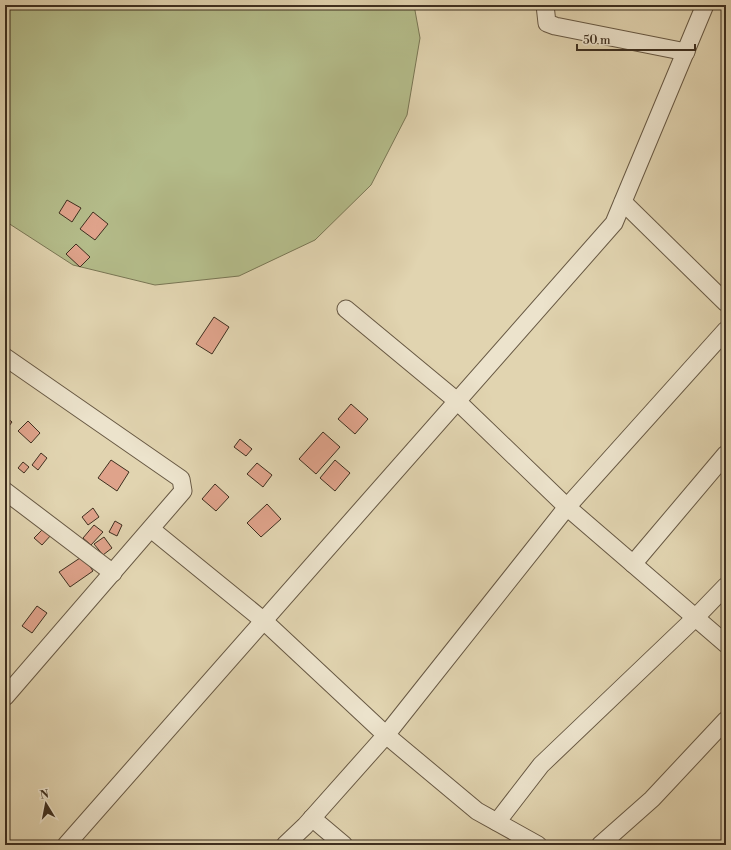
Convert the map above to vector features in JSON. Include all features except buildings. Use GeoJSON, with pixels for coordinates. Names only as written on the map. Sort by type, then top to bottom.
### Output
{"type":"FeatureCollection","features":[{"type":"Feature","properties":{"kind":"street"},"geometry":{"type":"LineString","coordinates":[[544,5],[547,23],[555,26],[686,52]]}},
{"type":"Feature","properties":{"kind":"street"},"geometry":{"type":"LineString","coordinates":[[66,845],[614,223],[705,5]]}},
{"type":"Feature","properties":{"kind":"street"},"geometry":{"type":"LineString","coordinates":[[623,202],[726,302]]}},
{"type":"Feature","properties":{"kind":"street"},"geometry":{"type":"LineString","coordinates":[[346,309],[457,401],[567,507],[726,644]]}},
{"type":"Feature","properties":{"kind":"street"},"geometry":{"type":"LineString","coordinates":[[285,845],[312,818],[386,735],[567,507],[726,331]]}},
{"type":"Feature","properties":{"kind":"street"},"geometry":{"type":"LineString","coordinates":[[5,357],[181,479],[183,492],[5,697]]}},
{"type":"Feature","properties":{"kind":"street"},"geometry":{"type":"LineString","coordinates":[[633,564],[726,454]]}},
{"type":"Feature","properties":{"kind":"street"},"geometry":{"type":"LineString","coordinates":[[5,492],[113,573]]}},
{"type":"Feature","properties":{"kind":"street"},"geometry":{"type":"LineString","coordinates":[[150,529],[264,620],[386,735],[476,811],[538,845]]}},
{"type":"Feature","properties":{"kind":"street"},"geometry":{"type":"LineString","coordinates":[[497,822],[541,765],[695,618],[726,586]]}},
{"type":"Feature","properties":{"kind":"street"},"geometry":{"type":"LineString","coordinates":[[600,845],[652,799],[726,720]]}},
{"type":"Feature","properties":{"kind":"street"},"geometry":{"type":"LineString","coordinates":[[312,818],[344,845]]}},
{"type":"Feature","properties":{"kind":"green space"},"geometry":{"type":"Polygon","coordinates":[[[5,5],[414,5],[420,38],[407,115],[371,185],[315,240],[239,276],[155,285],[73,265],[5,221],[5,5]]]}}]}
